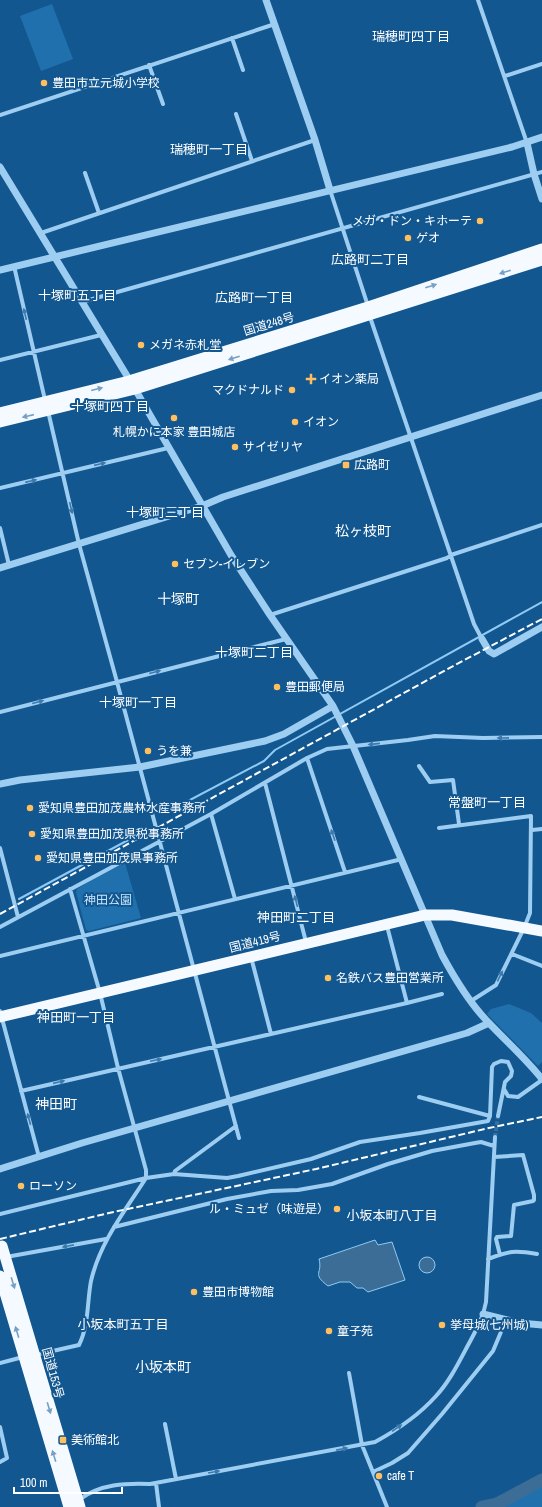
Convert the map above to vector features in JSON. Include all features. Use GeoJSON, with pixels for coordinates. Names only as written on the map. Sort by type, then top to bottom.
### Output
{"type":"FeatureCollection","features":[{"type":"Feature","properties":{"kind":"highway","name":"国道248号"},"geometry":{"type":"LineString","coordinates":[[368,310],[542,249]]}},
{"type":"Feature","properties":{"kind":"highway","name":"国道248号"},"geometry":{"type":"LineString","coordinates":[[0,422],[46,407],[132,385],[368,310],[542,260]]}},
{"type":"Feature","properties":{"kind":"highway","name":"国道248号"},"geometry":{"type":"LineString","coordinates":[[0,413],[46,407]]}},
{"type":"Feature","properties":{"kind":"highway","name":"国道419号"},"geometry":{"type":"LineString","coordinates":[[0,1015],[100,993],[425,915],[452,915],[542,931]]}},
{"type":"Feature","properties":{"kind":"highway","name":"国道153号"},"geometry":{"type":"LineString","coordinates":[[2,1246],[30,1356]]}},
{"type":"Feature","properties":{"kind":"highway","name":"国道153号"},"geometry":{"type":"LineString","coordinates":[[0,1276],[45,1395],[75,1505]]}},
{"type":"Feature","properties":{"kind":"street"},"geometry":{"type":"LineString","coordinates":[[266,0],[315,140],[368,310],[474,624],[489,651],[494,654],[542,627]]}},
{"type":"Feature","properties":{"kind":"street"},"geometry":{"type":"LineString","coordinates":[[478,0],[505,76],[542,199]]}},
{"type":"Feature","properties":{"kind":"street"},"geometry":{"type":"LineString","coordinates":[[0,115],[275,24]]}},
{"type":"Feature","properties":{"kind":"street"},"geometry":{"type":"LineString","coordinates":[[232,38],[243,70]]}},
{"type":"Feature","properties":{"kind":"street"},"geometry":{"type":"LineString","coordinates":[[505,76],[542,64]]}},
{"type":"Feature","properties":{"kind":"street"},"geometry":{"type":"LineString","coordinates":[[149,66],[162,104]]}},
{"type":"Feature","properties":{"kind":"street"},"geometry":{"type":"LineString","coordinates":[[236,114],[252,162]]}},
{"type":"Feature","properties":{"kind":"street"},"geometry":{"type":"LineString","coordinates":[[0,270],[526,143],[542,137]]}},
{"type":"Feature","properties":{"kind":"street"},"geometry":{"type":"LineString","coordinates":[[41,233],[315,140]]}},
{"type":"Feature","properties":{"kind":"street"},"geometry":{"type":"LineString","coordinates":[[0,167],[132,385],[231,555],[286,640],[333,706],[353,746],[425,915],[452,973],[471,1001],[489,1023],[516,1049],[542,1080],[518,1097],[508,1096],[504,1089]]}},
{"type":"Feature","properties":{"kind":"street"},"geometry":{"type":"LineString","coordinates":[[82,302],[542,172]]}},
{"type":"Feature","properties":{"kind":"street"},"geometry":{"type":"LineString","coordinates":[[86,173],[100,214]]}},
{"type":"Feature","properties":{"kind":"street"},"geometry":{"type":"LineString","coordinates":[[14,266],[78,544],[160,840],[178,913],[195,970],[239,1138]]}},
{"type":"Feature","properties":{"kind":"street"},"geometry":{"type":"LineString","coordinates":[[0,360],[101,335]]}},
{"type":"Feature","properties":{"kind":"street"},"geometry":{"type":"LineString","coordinates":[[0,568],[202,506],[223,497],[542,395]]}},
{"type":"Feature","properties":{"kind":"street"},"geometry":{"type":"LineString","coordinates":[[0,488],[168,448]]}},
{"type":"Feature","properties":{"kind":"street"},"geometry":{"type":"LineString","coordinates":[[270,615],[447,558],[451,555],[542,525]]}},
{"type":"Feature","properties":{"kind":"street"},"geometry":{"type":"LineString","coordinates":[[0,528],[9,565]]}},
{"type":"Feature","properties":{"kind":"street"},"geometry":{"type":"LineString","coordinates":[[0,712],[286,640]]}},
{"type":"Feature","properties":{"kind":"street"},"geometry":{"type":"LineString","coordinates":[[0,784],[20,780],[140,767],[275,738],[333,706]]}},
{"type":"Feature","properties":{"kind":"street"},"geometry":{"type":"LineString","coordinates":[[0,927],[211,814],[307,758],[328,749],[436,736],[483,738],[542,737]]}},
{"type":"Feature","properties":{"kind":"street"},"geometry":{"type":"LineString","coordinates":[[307,758],[345,872]]}},
{"type":"Feature","properties":{"kind":"street"},"geometry":{"type":"LineString","coordinates":[[419,766],[430,782],[453,780],[459,824]]}},
{"type":"Feature","properties":{"kind":"street"},"geometry":{"type":"LineString","coordinates":[[265,783],[306,943]]}},
{"type":"Feature","properties":{"kind":"street"},"geometry":{"type":"LineString","coordinates":[[211,814],[235,899]]}},
{"type":"Feature","properties":{"kind":"street"},"geometry":{"type":"LineString","coordinates":[[439,828],[459,824],[531,816],[530,911],[524,928],[496,985],[471,1001]]}},
{"type":"Feature","properties":{"kind":"street"},"geometry":{"type":"LineString","coordinates":[[532,830],[542,829]]}},
{"type":"Feature","properties":{"kind":"street"},"geometry":{"type":"LineString","coordinates":[[0,848],[18,917]]}},
{"type":"Feature","properties":{"kind":"street"},"geometry":{"type":"LineString","coordinates":[[0,956],[402,859]]}},
{"type":"Feature","properties":{"kind":"street"},"geometry":{"type":"LineString","coordinates":[[0,1363],[79,1345],[84,1335],[91,1281],[106,1239],[146,1178],[146,1170],[118,1068],[100,993],[70,889]]}},
{"type":"Feature","properties":{"kind":"street"},"geometry":{"type":"LineString","coordinates":[[387,924],[407,1003]]}},
{"type":"Feature","properties":{"kind":"street"},"geometry":{"type":"LineString","coordinates":[[512,954],[542,966]]}},
{"type":"Feature","properties":{"kind":"street"},"geometry":{"type":"LineString","coordinates":[[251,956],[271,1034]]}},
{"type":"Feature","properties":{"kind":"street"},"geometry":{"type":"LineString","coordinates":[[21,1091],[442,994]]}},
{"type":"Feature","properties":{"kind":"street"},"geometry":{"type":"LineString","coordinates":[[0,1015],[39,1157]]}},
{"type":"Feature","properties":{"kind":"street"},"geometry":{"type":"LineString","coordinates":[[0,1169],[229,1100],[467,1033],[489,1023]]}},
{"type":"Feature","properties":{"kind":"street"},"geometry":{"type":"LineString","coordinates":[[0,1214],[146,1178],[174,1174],[227,1178],[310,1158],[360,1142],[420,1134],[488,1121],[490,1116],[492,1067],[497,1062],[508,1062],[512,1071],[505,1082],[498,1116]]}},
{"type":"Feature","properties":{"kind":"street"},"geometry":{"type":"LineString","coordinates":[[419,1097],[490,1116]]}},
{"type":"Feature","properties":{"kind":"street"},"geometry":{"type":"LineString","coordinates":[[174,1174],[236,1126]]}},
{"type":"Feature","properties":{"kind":"street"},"geometry":{"type":"LineString","coordinates":[[75,1505],[86,1495],[119,1483],[150,1484],[375,1442],[421,1411],[437,1396],[459,1362],[484,1314],[486,1302],[495,1137]]}},
{"type":"Feature","properties":{"kind":"street"},"geometry":{"type":"LineString","coordinates":[[114,1228],[227,1199],[271,1191],[298,1190],[332,1184],[388,1164],[432,1151],[481,1142],[494,1146]]}},
{"type":"Feature","properties":{"kind":"street"},"geometry":{"type":"LineString","coordinates":[[494,1157],[523,1155],[534,1194],[533,1201],[514,1205],[511,1236],[496,1237],[500,1255]]}},
{"type":"Feature","properties":{"kind":"street"},"geometry":{"type":"LineString","coordinates":[[5,1258],[106,1239]]}},
{"type":"Feature","properties":{"kind":"street"},"geometry":{"type":"LineString","coordinates":[[488,1259],[517,1251],[537,1254]]}},
{"type":"Feature","properties":{"kind":"street"},"geometry":{"type":"LineString","coordinates":[[484,1314],[520,1323],[542,1325]]}},
{"type":"Feature","properties":{"kind":"street"},"geometry":{"type":"LineString","coordinates":[[373,1472],[392,1463],[408,1452],[442,1414],[494,1351],[506,1320]]}},
{"type":"Feature","properties":{"kind":"street"},"geometry":{"type":"LineString","coordinates":[[349,1373],[362,1445],[387,1507]]}},
{"type":"Feature","properties":{"kind":"street"},"geometry":{"type":"LineString","coordinates":[[165,1424],[176,1479]]}},
{"type":"Feature","properties":{"kind":"street"},"geometry":{"type":"LineString","coordinates":[[0,1429],[7,1458],[0,1462]]}},
{"type":"Feature","properties":{"kind":"street"},"geometry":{"type":"LineString","coordinates":[[156,1483],[159,1507]]}},
{"type":"Feature","properties":{"kind":"green space"},"geometry":{"type":"Polygon","coordinates":[[[52,4],[73,59],[41,71],[20,16],[52,4]]]}},
{"type":"Feature","properties":{"kind":"green space","name":"神田公園"},"geometry":{"type":"Polygon","coordinates":[[[125,863],[141,918],[89,931],[86,930],[76,892],[77,889],[125,863]]]}},
{"type":"Feature","properties":{"kind":"green space"},"geometry":{"type":"Polygon","coordinates":[[[509,1004],[531,1013],[542,1023],[542,1062],[538,1066],[487,1014],[491,1009],[509,1004]]]}},
{"type":"Feature","properties":{"kind":"green space"},"geometry":{"type":"Polygon","coordinates":[[[542,1482],[542,1507],[497,1507],[542,1482]]]}},
{"type":"Feature","properties":{"kind":"shaded area"},"geometry":{"type":"Polygon","coordinates":[[[375,1240],[378,1245],[392,1242],[405,1280],[368,1292],[363,1288],[357,1288],[350,1282],[340,1282],[328,1286],[320,1278],[319,1259],[375,1240]]]}},
{"type":"Feature","properties":{"kind":"shaded area"},"geometry":{"type":"Polygon","coordinates":[[[427,1257],[434,1262],[435,1265],[430,1272],[427,1273],[420,1268],[419,1265],[424,1258],[427,1257]]]}},
{"type":"Feature","properties":{"kind":"waterway"},"geometry":{"type":"LineString","coordinates":[[171,810],[264,761],[275,750],[542,602]]}},
{"type":"Feature","properties":{"kind":"waterway"},"geometry":{"type":"LineString","coordinates":[[19,899],[143,832]]}},
{"type":"Feature","properties":{"kind":"waterway"},"geometry":{"type":"LineString","coordinates":[[482,1507],[497,1504],[542,1480]]}},
{"type":"Feature","properties":{"kind":"tunnel"},"geometry":{"type":"LineString","coordinates":[[495,1137],[498,1116]]}},
{"type":"Feature","properties":{"kind":"railway"},"geometry":{"type":"LineString","coordinates":[[0,914],[542,619]]}},
{"type":"Feature","properties":{"kind":"railway"},"geometry":{"type":"LineString","coordinates":[[0,1239],[109,1213],[316,1169],[542,1117]]}},
{"type":"Feature","properties":{"kind":"place","name":"豊田市立元城小学校"},"geometry":{"type":"Point","coordinates":[44,83]}},
{"type":"Feature","properties":{"kind":"place","name":"メガ・ドン・キホーテ"},"geometry":{"type":"Point","coordinates":[480,221]}},
{"type":"Feature","properties":{"kind":"place","name":"ゲオ"},"geometry":{"type":"Point","coordinates":[408,238]}},
{"type":"Feature","properties":{"kind":"place","name":"メガネ赤札堂"},"geometry":{"type":"Point","coordinates":[141,345]}},
{"type":"Feature","properties":{"kind":"place","name":"イオン薬局"},"geometry":{"type":"Point","coordinates":[311,379]}},
{"type":"Feature","properties":{"kind":"place","name":"マクドナルド"},"geometry":{"type":"Point","coordinates":[292,390]}},
{"type":"Feature","properties":{"kind":"place","name":"札幌かに本家 豊田城店"},"geometry":{"type":"Point","coordinates":[174,418]}},
{"type":"Feature","properties":{"kind":"place","name":"イオン"},"geometry":{"type":"Point","coordinates":[295,422]}},
{"type":"Feature","properties":{"kind":"place","name":"サイゼリヤ"},"geometry":{"type":"Point","coordinates":[235,447]}},
{"type":"Feature","properties":{"kind":"place","name":"広路町"},"geometry":{"type":"Point","coordinates":[346,465]}},
{"type":"Feature","properties":{"kind":"place","name":"セブン-イレブン"},"geometry":{"type":"Point","coordinates":[175,564]}},
{"type":"Feature","properties":{"kind":"place","name":"豊田郵便局"},"geometry":{"type":"Point","coordinates":[277,687]}},
{"type":"Feature","properties":{"kind":"place","name":"うを兼"},"geometry":{"type":"Point","coordinates":[148,751]}},
{"type":"Feature","properties":{"kind":"place","name":"愛知県豊田加茂農林水産事務所"},"geometry":{"type":"Point","coordinates":[30,808]}},
{"type":"Feature","properties":{"kind":"place","name":"愛知県豊田加茂県税事務所"},"geometry":{"type":"Point","coordinates":[32,834]}},
{"type":"Feature","properties":{"kind":"place","name":"愛知県豊田加茂県事務所"},"geometry":{"type":"Point","coordinates":[38,858]}},
{"type":"Feature","properties":{"kind":"place","name":"名鉄バス豊田営業所"},"geometry":{"type":"Point","coordinates":[328,978]}},
{"type":"Feature","properties":{"kind":"place","name":"ローソン"},"geometry":{"type":"Point","coordinates":[21,1186]}},
{"type":"Feature","properties":{"kind":"place","name":"ル・ミュゼ（味遊是）"},"geometry":{"type":"Point","coordinates":[337,1209]}},
{"type":"Feature","properties":{"kind":"place","name":"豊田市博物館"},"geometry":{"type":"Point","coordinates":[194,1292]}},
{"type":"Feature","properties":{"kind":"place","name":"挙母城(七州城)"},"geometry":{"type":"Point","coordinates":[442,1325]}},
{"type":"Feature","properties":{"kind":"place","name":"童子苑"},"geometry":{"type":"Point","coordinates":[329,1331]}},
{"type":"Feature","properties":{"kind":"place","name":"美術館北"},"geometry":{"type":"Point","coordinates":[63,1440]}},
{"type":"Feature","properties":{"kind":"place","name":"cafe T"},"geometry":{"type":"Point","coordinates":[379,1476]}},
{"type":"Feature","properties":{"kind":"district","name":"瑞穂町四丁目"},"geometry":{"type":"Point","coordinates":[411,36]}},
{"type":"Feature","properties":{"kind":"district","name":"瑞穂町一丁目"},"geometry":{"type":"Point","coordinates":[209,149]}},
{"type":"Feature","properties":{"kind":"district","name":"広路町二丁目"},"geometry":{"type":"Point","coordinates":[370,259]}},
{"type":"Feature","properties":{"kind":"district","name":"十塚町五丁目"},"geometry":{"type":"Point","coordinates":[77,295]}},
{"type":"Feature","properties":{"kind":"district","name":"広路町一丁目"},"geometry":{"type":"Point","coordinates":[254,297]}},
{"type":"Feature","properties":{"kind":"district","name":"十塚町四丁目"},"geometry":{"type":"Point","coordinates":[110,406]}},
{"type":"Feature","properties":{"kind":"district","name":"十塚町三丁目"},"geometry":{"type":"Point","coordinates":[165,512]}},
{"type":"Feature","properties":{"kind":"district","name":"松ヶ枝町"},"geometry":{"type":"Point","coordinates":[363,531]}},
{"type":"Feature","properties":{"kind":"district","name":"十塚町"},"geometry":{"type":"Point","coordinates":[178,599]}},
{"type":"Feature","properties":{"kind":"district","name":"十塚町二丁目"},"geometry":{"type":"Point","coordinates":[254,652]}},
{"type":"Feature","properties":{"kind":"district","name":"十塚町一丁目"},"geometry":{"type":"Point","coordinates":[138,702]}},
{"type":"Feature","properties":{"kind":"district","name":"常盤町一丁目"},"geometry":{"type":"Point","coordinates":[487,802]}},
{"type":"Feature","properties":{"kind":"district","name":"神田町二丁目"},"geometry":{"type":"Point","coordinates":[296,917]}},
{"type":"Feature","properties":{"kind":"district","name":"神田町一丁目"},"geometry":{"type":"Point","coordinates":[76,1017]}},
{"type":"Feature","properties":{"kind":"district","name":"神田町"},"geometry":{"type":"Point","coordinates":[56,1104]}},
{"type":"Feature","properties":{"kind":"district","name":"小坂本町八丁目"},"geometry":{"type":"Point","coordinates":[392,1215]}},
{"type":"Feature","properties":{"kind":"district","name":"小坂本町五丁目"},"geometry":{"type":"Point","coordinates":[123,1324]}},
{"type":"Feature","properties":{"kind":"district","name":"小坂本町"},"geometry":{"type":"Point","coordinates":[163,1367]}}]}
